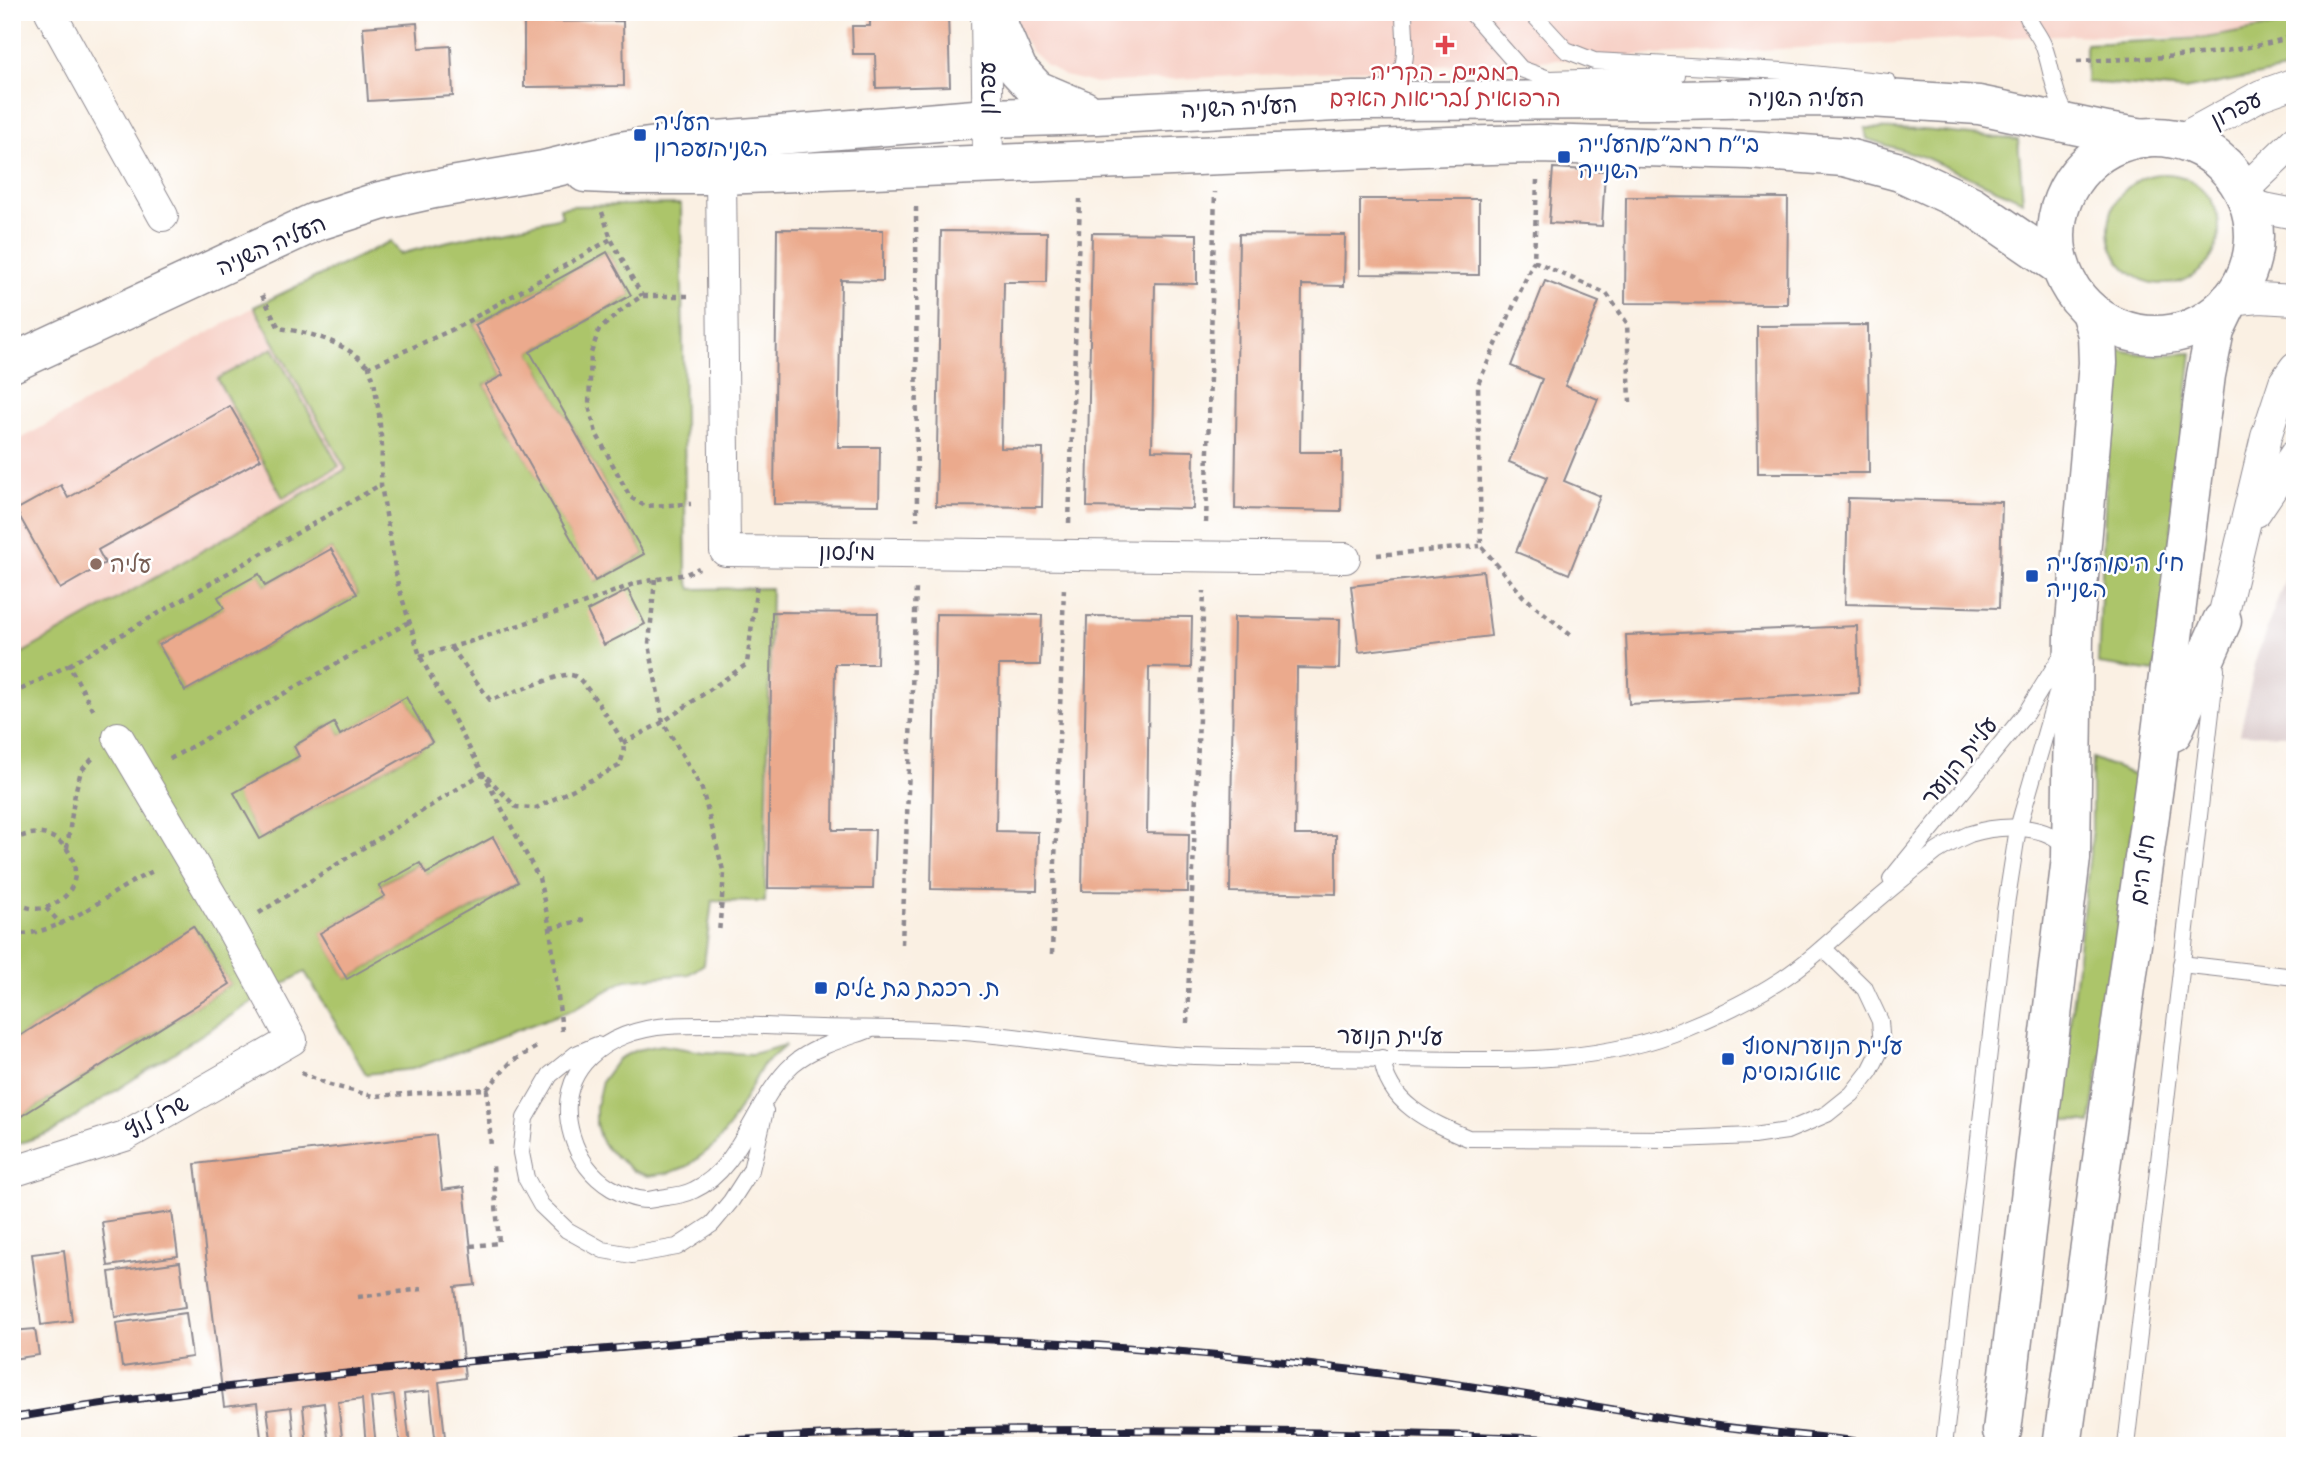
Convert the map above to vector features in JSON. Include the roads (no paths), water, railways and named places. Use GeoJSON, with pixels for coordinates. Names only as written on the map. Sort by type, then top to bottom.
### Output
{"type":"FeatureCollection","features":[{"type":"Feature","properties":{"kind":"street"},"geometry":{"type":"LineString","coordinates":[[50,12],[163,216]]}},
{"type":"Feature","properties":{"kind":"street","name":"עפרון"},"geometry":{"type":"LineString","coordinates":[[986,12],[988,163]]}},
{"type":"Feature","properties":{"kind":"street"},"geometry":{"type":"LineString","coordinates":[[993,12],[1018,70],[1037,90],[1096,115]]}},
{"type":"Feature","properties":{"kind":"street","name":"עפרון"},"geometry":{"type":"LineString","coordinates":[[2161,139],[2295,83]]}},
{"type":"Feature","properties":{"kind":"street","name":"העליה השניה"},"geometry":{"type":"LineString","coordinates":[[12,363],[315,222],[434,188],[544,170],[626,150],[667,145],[986,118],[1354,101],[1804,97],[1979,105],[2161,139]]}},
{"type":"Feature","properties":{"kind":"street"},"geometry":{"type":"LineString","coordinates":[[2161,139],[2198,146],[2214,156],[2235,178],[2246,198],[2253,222],[2254,246],[2246,275],[2229,301],[2206,321],[2177,333],[2147,335],[2117,328],[2090,312],[2072,292],[2060,267],[2055,243],[2056,218],[2064,195],[2077,175],[2094,158],[2115,145],[2161,139]]}},
{"type":"Feature","properties":{"kind":"street"},"geometry":{"type":"LineString","coordinates":[[2246,198],[2295,141]]}},
{"type":"Feature","properties":{"kind":"street","name":"העליה השניה"},"geometry":{"type":"LineString","coordinates":[[544,170],[629,176],[721,175],[1538,144],[1750,150],[1844,157],[1900,172],[1971,205],[2060,267]]}},
{"type":"Feature","properties":{"kind":"street","name":"מילסון"},"geometry":{"type":"LineString","coordinates":[[721,175],[725,551],[1345,558]]}},
{"type":"Feature","properties":{"kind":"street"},"geometry":{"type":"LineString","coordinates":[[2246,198],[2295,214]]}},
{"type":"Feature","properties":{"kind":"street"},"geometry":{"type":"LineString","coordinates":[[2229,301],[2260,298],[2295,300]]}},
{"type":"Feature","properties":{"kind":"street","name":"חיל הים"},"geometry":{"type":"LineString","coordinates":[[2063,1440],[2155,772],[2206,375],[2215,330],[2229,301]]}},
{"type":"Feature","properties":{"kind":"street"},"geometry":{"type":"LineString","coordinates":[[2003,1431],[2071,858],[2074,634],[2098,363],[2097,334],[2090,312]]}},
{"type":"Feature","properties":{"kind":"street"},"geometry":{"type":"LineString","coordinates":[[2155,772],[2222,621],[2266,437],[2284,383],[2295,367]]}},
{"type":"Feature","properties":{"kind":"street"},"geometry":{"type":"LineString","coordinates":[[2246,527],[2295,454]]}},
{"type":"Feature","properties":{"kind":"street","name":"שרל לוץ"},"geometry":{"type":"LineString","coordinates":[[12,1172],[125,1136],[292,1040],[232,930],[118,737]]}},
{"type":"Feature","properties":{"kind":"lane"},"geometry":{"type":"LineString","coordinates":[[1354,101],[1387,89],[1401,75],[1404,68],[1404,12]]}},
{"type":"Feature","properties":{"kind":"lane"},"geometry":{"type":"LineString","coordinates":[[1471,12],[1521,69],[1549,79],[1784,71]]}},
{"type":"Feature","properties":{"kind":"lane"},"geometry":{"type":"LineString","coordinates":[[1531,12],[1566,50],[1594,61],[1858,77],[1905,84],[1979,105]]}},
{"type":"Feature","properties":{"kind":"lane"},"geometry":{"type":"LineString","coordinates":[[2026,12],[2028,21],[2043,44],[2063,107],[2077,125]]}},
{"type":"Feature","properties":{"kind":"lane"},"geometry":{"type":"LineString","coordinates":[[2126,1446],[2222,621]]}},
{"type":"Feature","properties":{"kind":"lane"},"geometry":{"type":"LineString","coordinates":[[1944,1446],[2018,828],[2074,634]]}},
{"type":"Feature","properties":{"kind":"lane","name":"עליית הנוער"},"geometry":{"type":"LineString","coordinates":[[1867,908],[2026,713],[2052,675],[2074,634]]}},
{"type":"Feature","properties":{"kind":"lane","name":"עליית הנוער"},"geometry":{"type":"LineString","coordinates":[[616,1038],[644,1029],[669,1026],[872,1029],[961,1031],[1171,1054],[1503,1060],[1572,1057],[1637,1045],[1686,1029],[1782,980],[1936,852],[1956,840],[1988,830],[2018,828],[2037,831],[2060,841],[2071,858]]}},
{"type":"Feature","properties":{"kind":"lane"},"geometry":{"type":"LineString","coordinates":[[1382,1058],[1384,1073],[1391,1088],[1406,1105],[1439,1126],[1468,1138],[1676,1139],[1754,1136],[1787,1131],[1827,1114],[1852,1094],[1870,1071],[1882,1047],[1880,1021],[1865,989],[1823,948]]}},
{"type":"Feature","properties":{"kind":"lane"},"geometry":{"type":"LineString","coordinates":[[2181,964],[2295,977]]}},
{"type":"Feature","properties":{"kind":"lane"},"geometry":{"type":"LineString","coordinates":[[616,1038],[598,1048],[573,1080],[566,1107],[571,1134],[588,1170],[624,1196],[648,1200],[693,1191],[715,1177],[777,1083],[796,1061],[872,1029]]}},
{"type":"Feature","properties":{"kind":"lane"},"geometry":{"type":"LineString","coordinates":[[616,1038],[576,1054],[550,1075],[525,1118],[521,1153],[526,1178],[541,1205],[567,1230],[603,1250],[632,1255],[677,1247],[712,1224],[751,1170],[769,1097]]}},
{"type":"Feature","properties":{"kind":"railway"},"geometry":{"type":"LineString","coordinates":[[12,1418],[217,1388],[422,1366],[711,1340],[863,1335],[1080,1344],[1297,1363],[1474,1387],[1704,1424],[1893,1446]]}},
{"type":"Feature","properties":{"kind":"railway"},"geometry":{"type":"LineString","coordinates":[[656,1446],[816,1436],[1056,1430],[1462,1436],[1628,1446]]}},
{"type":"Feature","properties":{"kind":"place","name":"רמב\"ם - הקריה הרפואית לבריאות האדם"},"geometry":{"type":"Point","coordinates":[1445,45]}},
{"type":"Feature","properties":{"kind":"place","name":"העליה השניה/עפרון"},"geometry":{"type":"Point","coordinates":[640,135]}},
{"type":"Feature","properties":{"kind":"place","name":"בי״ח רמב״ם/העלייה השנייה"},"geometry":{"type":"Point","coordinates":[1564,157]}},
{"type":"Feature","properties":{"kind":"place","name":"עליה"},"geometry":{"type":"Point","coordinates":[96,564]}},
{"type":"Feature","properties":{"kind":"place","name":"חיל הים/העלייה השנייה"},"geometry":{"type":"Point","coordinates":[2032,576]}},
{"type":"Feature","properties":{"kind":"place","name":"ת. רכבת בת גלים"},"geometry":{"type":"Point","coordinates":[821,988]}},
{"type":"Feature","properties":{"kind":"place","name":"עליית הנוער/מסוף אוטובוסים"},"geometry":{"type":"Point","coordinates":[1728,1059]}}]}
